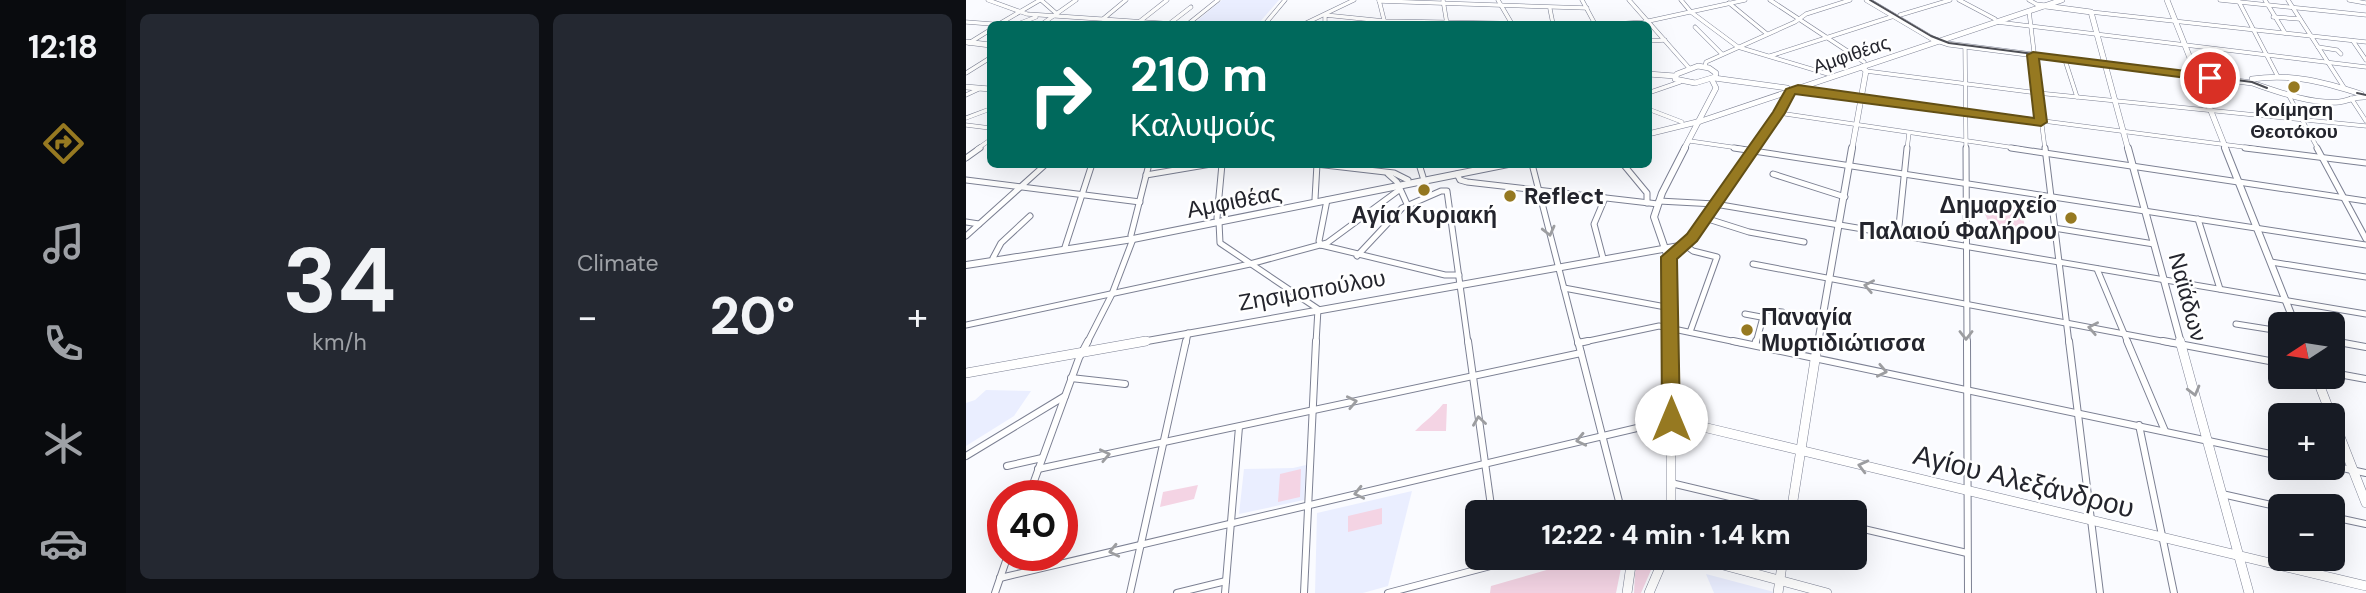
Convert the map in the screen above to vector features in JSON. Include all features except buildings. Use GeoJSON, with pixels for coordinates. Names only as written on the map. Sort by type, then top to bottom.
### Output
{"type":"FeatureCollection","features":[{"type":"Feature","properties":{"kind":"street"},"geometry":{"type":"LineString","coordinates":[[988,0],[1019,13],[1122,21]]}},
{"type":"Feature","properties":{"kind":"street"},"geometry":{"type":"LineString","coordinates":[[995,3],[1003,0]]}},
{"type":"Feature","properties":{"kind":"street"},"geometry":{"type":"LineString","coordinates":[[1004,21],[1040,0],[1049,6],[1055,16]]}},
{"type":"Feature","properties":{"kind":"street"},"geometry":{"type":"LineString","coordinates":[[1047,21],[1076,0]]}},
{"type":"Feature","properties":{"kind":"street"},"geometry":{"type":"LineString","coordinates":[[1103,19],[1126,0]]}},
{"type":"Feature","properties":{"kind":"street"},"geometry":{"type":"LineString","coordinates":[[1143,21],[1167,0]]}},
{"type":"Feature","properties":{"kind":"street"},"geometry":{"type":"LineString","coordinates":[[1192,21],[1218,0]]}},
{"type":"Feature","properties":{"kind":"street"},"geometry":{"type":"LineString","coordinates":[[1268,21],[1285,0]]}},
{"type":"Feature","properties":{"kind":"street"},"geometry":{"type":"LineString","coordinates":[[1342,0],[1351,1]]}},
{"type":"Feature","properties":{"kind":"street"},"geometry":{"type":"LineString","coordinates":[[1384,21],[1379,0],[1444,1],[1550,9],[1587,8]]}},
{"type":"Feature","properties":{"kind":"street"},"geometry":{"type":"LineString","coordinates":[[1498,0],[1509,21]]}},
{"type":"Feature","properties":{"kind":"street"},"geometry":{"type":"LineString","coordinates":[[1582,0],[1595,21]]}},
{"type":"Feature","properties":{"kind":"street"},"geometry":{"type":"LineString","coordinates":[[1629,0],[1648,21],[1745,0]]}},
{"type":"Feature","properties":{"kind":"street"},"geometry":{"type":"LineString","coordinates":[[1681,0],[1691,12],[1738,47],[1828,74]]}},
{"type":"Feature","properties":{"kind":"street"},"geometry":{"type":"LineString","coordinates":[[1770,0],[1827,37],[1864,67],[2038,93],[2366,124]]}},
{"type":"Feature","properties":{"kind":"street"},"geometry":{"type":"LineString","coordinates":[[1706,67],[1706,62],[1721,54],[1814,11],[1850,0]]}},
{"type":"Feature","properties":{"kind":"street"},"geometry":{"type":"LineString","coordinates":[[1867,0],[1938,39],[1965,47],[2196,74],[2252,83],[2289,96],[2337,102],[2362,95]]}},
{"type":"Feature","properties":{"kind":"street"},"geometry":{"type":"LineString","coordinates":[[1876,0],[1897,15]]}},
{"type":"Feature","properties":{"kind":"street"},"geometry":{"type":"LineString","coordinates":[[1769,56],[1951,0]]}},
{"type":"Feature","properties":{"kind":"street"},"geometry":{"type":"LineString","coordinates":[[1959,0],[1996,20],[2031,26],[2366,67]]}},
{"type":"Feature","properties":{"kind":"street"},"geometry":{"type":"LineString","coordinates":[[2029,0],[2040,6],[2366,42]]}},
{"type":"Feature","properties":{"kind":"street","name":"Αμφιθέας"},"geometry":{"type":"LineString","coordinates":[[1996,20],[2029,11],[2053,0]]}},
{"type":"Feature","properties":{"kind":"street","name":"Αμφιθέας"},"geometry":{"type":"LineString","coordinates":[[1788,90],[1798,89],[1938,39],[2062,0]]}},
{"type":"Feature","properties":{"kind":"street"},"geometry":{"type":"LineString","coordinates":[[2167,0],[2290,312]]}},
{"type":"Feature","properties":{"kind":"street"},"geometry":{"type":"LineString","coordinates":[[2220,0],[2366,16]]}},
{"type":"Feature","properties":{"kind":"street"},"geometry":{"type":"LineString","coordinates":[[2288,0],[2366,124]]}},
{"type":"Feature","properties":{"kind":"street"},"geometry":{"type":"LineString","coordinates":[[2349,0],[2366,3]]}},
{"type":"Feature","properties":{"kind":"street"},"geometry":{"type":"LineString","coordinates":[[1311,21],[1351,1]]}},
{"type":"Feature","properties":{"kind":"street"},"geometry":{"type":"LineString","coordinates":[[1444,1],[1447,21]]}},
{"type":"Feature","properties":{"kind":"street"},"geometry":{"type":"LineString","coordinates":[[2239,1],[2277,75]]}},
{"type":"Feature","properties":{"kind":"street"},"geometry":{"type":"LineString","coordinates":[[2360,2],[2366,9]]}},
{"type":"Feature","properties":{"kind":"street"},"geometry":{"type":"LineString","coordinates":[[1729,3],[1767,34]]}},
{"type":"Feature","properties":{"kind":"street"},"geometry":{"type":"LineString","coordinates":[[2265,3],[2285,33]]}},
{"type":"Feature","properties":{"kind":"street"},"geometry":{"type":"LineString","coordinates":[[1024,21],[1049,6]]}},
{"type":"Feature","properties":{"kind":"street"},"geometry":{"type":"LineString","coordinates":[[1175,21],[1191,7]]}},
{"type":"Feature","properties":{"kind":"street"},"geometry":{"type":"LineString","coordinates":[[1550,9],[1552,21]]}},
{"type":"Feature","properties":{"kind":"street"},"geometry":{"type":"LineString","coordinates":[[2029,11],[2100,593]]}},
{"type":"Feature","properties":{"kind":"street","name":"Ναϊάδων"},"geometry":{"type":"LineString","coordinates":[[2091,12],[2249,593]]}},
{"type":"Feature","properties":{"kind":"street"},"geometry":{"type":"LineString","coordinates":[[1325,15],[1376,21]]}},
{"type":"Feature","properties":{"kind":"street"},"geometry":{"type":"LineString","coordinates":[[1325,15],[1325,21]]}},
{"type":"Feature","properties":{"kind":"street"},"geometry":{"type":"LineString","coordinates":[[2273,17],[2300,19]]}},
{"type":"Feature","properties":{"kind":"street"},"geometry":{"type":"LineString","coordinates":[[1068,18],[1071,21]]}},
{"type":"Feature","properties":{"kind":"street"},"geometry":{"type":"LineString","coordinates":[[966,22],[987,24]]}},
{"type":"Feature","properties":{"kind":"street"},"geometry":{"type":"LineString","coordinates":[[1652,26],[1689,69]]}},
{"type":"Feature","properties":{"kind":"street"},"geometry":{"type":"LineString","coordinates":[[1695,27],[1721,54]]}},
{"type":"Feature","properties":{"kind":"street"},"geometry":{"type":"LineString","coordinates":[[967,43],[987,32]]}},
{"type":"Feature","properties":{"kind":"street"},"geometry":{"type":"LineString","coordinates":[[1938,39],[2065,60],[2105,63]]}},
{"type":"Feature","properties":{"kind":"street"},"geometry":{"type":"LineString","coordinates":[[1652,41],[1664,40]]}},
{"type":"Feature","properties":{"kind":"street"},"geometry":{"type":"LineString","coordinates":[[2353,41],[2366,60]]}},
{"type":"Feature","properties":{"kind":"street"},"geometry":{"type":"LineString","coordinates":[[967,43],[987,45]]}},
{"type":"Feature","properties":{"kind":"street"},"geometry":{"type":"LineString","coordinates":[[1965,47],[1968,593]]}},
{"type":"Feature","properties":{"kind":"street"},"geometry":{"type":"LineString","coordinates":[[2318,47],[2337,50],[2341,54]]}},
{"type":"Feature","properties":{"kind":"street"},"geometry":{"type":"LineString","coordinates":[[966,74],[987,60]]}},
{"type":"Feature","properties":{"kind":"street"},"geometry":{"type":"LineString","coordinates":[[2065,60],[2077,97]]}},
{"type":"Feature","properties":{"kind":"street"},"geometry":{"type":"LineString","coordinates":[[1652,74],[1675,76],[1689,69],[1706,67],[1715,72],[1713,79],[1716,88],[1662,193],[1654,218],[1669,257],[1675,420],[1671,500]]}},
{"type":"Feature","properties":{"kind":"street"},"geometry":{"type":"LineString","coordinates":[[1795,500],[1815,357],[1858,125],[1864,67]]}},
{"type":"Feature","properties":{"kind":"street","name":"Αμφιθέας"},"geometry":{"type":"LineString","coordinates":[[1652,131],[1701,119],[1828,74],[1864,67]]}},
{"type":"Feature","properties":{"kind":"street"},"geometry":{"type":"LineString","coordinates":[[2196,74],[2262,79],[2277,75],[2322,80],[2362,95]]}},
{"type":"Feature","properties":{"kind":"street"},"geometry":{"type":"LineString","coordinates":[[1675,76],[1680,82]]}},
{"type":"Feature","properties":{"kind":"street"},"geometry":{"type":"LineString","coordinates":[[1652,92],[1680,82],[1713,79],[1788,90],[1779,113],[1753,151],[1685,245],[1669,257]]}},
{"type":"Feature","properties":{"kind":"street"},"geometry":{"type":"LineString","coordinates":[[2262,79],[2267,88]]}},
{"type":"Feature","properties":{"kind":"street"},"geometry":{"type":"LineString","coordinates":[[966,87],[987,89]]}},
{"type":"Feature","properties":{"kind":"street"},"geometry":{"type":"LineString","coordinates":[[966,95],[981,88]]}},
{"type":"Feature","properties":{"kind":"street"},"geometry":{"type":"LineString","coordinates":[[1798,89],[1965,113],[2366,163]]}},
{"type":"Feature","properties":{"kind":"street"},"geometry":{"type":"LineString","coordinates":[[2289,96],[2366,239]]}},
{"type":"Feature","properties":{"kind":"street"},"geometry":{"type":"LineString","coordinates":[[966,118],[987,111]]}},
{"type":"Feature","properties":{"kind":"street"},"geometry":{"type":"LineString","coordinates":[[1652,111],[1684,123],[1694,133]]}},
{"type":"Feature","properties":{"kind":"street"},"geometry":{"type":"LineString","coordinates":[[1779,113],[2366,201]]}},
{"type":"Feature","properties":{"kind":"street"},"geometry":{"type":"LineString","coordinates":[[966,125],[987,128]]}},
{"type":"Feature","properties":{"kind":"street"},"geometry":{"type":"LineString","coordinates":[[1898,236],[1909,133]]}},
{"type":"Feature","properties":{"kind":"street"},"geometry":{"type":"LineString","coordinates":[[966,158],[987,141]]}},
{"type":"Feature","properties":{"kind":"street"},"geometry":{"type":"LineString","coordinates":[[1690,141],[2366,245]]}},
{"type":"Feature","properties":{"kind":"street"},"geometry":{"type":"LineString","coordinates":[[966,236],[1041,168]]}},
{"type":"Feature","properties":{"kind":"street"},"geometry":{"type":"LineString","coordinates":[[1065,247],[1091,168]]}},
{"type":"Feature","properties":{"kind":"street"},"geometry":{"type":"LineString","coordinates":[[1034,480],[1071,378],[1112,293],[1132,237],[1148,168]]}},
{"type":"Feature","properties":{"kind":"street"},"geometry":{"type":"LineString","coordinates":[[1146,175],[1187,168]]}},
{"type":"Feature","properties":{"kind":"street"},"geometry":{"type":"LineString","coordinates":[[1222,168],[1218,241],[1318,309],[1304,593]]}},
{"type":"Feature","properties":{"kind":"street"},"geometry":{"type":"LineString","coordinates":[[1315,199],[1317,168]]}},
{"type":"Feature","properties":{"kind":"street"},"geometry":{"type":"LineString","coordinates":[[1341,168],[1398,174],[1408,180]]}},
{"type":"Feature","properties":{"kind":"street"},"geometry":{"type":"LineString","coordinates":[[1420,168],[1423,177]]}},
{"type":"Feature","properties":{"kind":"street","name":"Αμφιθέας"},"geometry":{"type":"LineString","coordinates":[[966,263],[1132,237],[1398,186],[1469,168]]}},
{"type":"Feature","properties":{"kind":"street","name":"Αμφιθέας"},"geometry":{"type":"LineString","coordinates":[[1218,220],[1315,199],[1398,186],[1408,180],[1423,177],[1488,168]]}},
{"type":"Feature","properties":{"kind":"street"},"geometry":{"type":"LineString","coordinates":[[1533,168],[1619,500]]}},
{"type":"Feature","properties":{"kind":"street"},"geometry":{"type":"LineString","coordinates":[[1626,168],[1647,193],[1647,203]]}},
{"type":"Feature","properties":{"kind":"street"},"geometry":{"type":"LineString","coordinates":[[1458,172],[1462,181],[1647,203],[1715,204],[2366,314]]}},
{"type":"Feature","properties":{"kind":"street"},"geometry":{"type":"LineString","coordinates":[[1468,172],[1470,179],[1476,183]]}},
{"type":"Feature","properties":{"kind":"street"},"geometry":{"type":"LineString","coordinates":[[1385,173],[1398,186],[1407,204]]}},
{"type":"Feature","properties":{"kind":"street"},"geometry":{"type":"LineString","coordinates":[[1773,174],[1845,197]]}},
{"type":"Feature","properties":{"kind":"street"},"geometry":{"type":"LineString","coordinates":[[966,180],[1140,202]]}},
{"type":"Feature","properties":{"kind":"street"},"geometry":{"type":"LineString","coordinates":[[966,325],[1250,264],[1321,245],[1398,186]]}},
{"type":"Feature","properties":{"kind":"street"},"geometry":{"type":"LineString","coordinates":[[1357,256],[1407,204],[1447,191],[1490,500]]}},
{"type":"Feature","properties":{"kind":"street"},"geometry":{"type":"LineString","coordinates":[[1647,193],[1662,193]]}},
{"type":"Feature","properties":{"kind":"street"},"geometry":{"type":"LineString","coordinates":[[1604,258],[1594,229],[1605,198]]}},
{"type":"Feature","properties":{"kind":"street"},"geometry":{"type":"LineString","coordinates":[[1321,245],[1328,200]]}},
{"type":"Feature","properties":{"kind":"street"},"geometry":{"type":"LineString","coordinates":[[993,258],[1001,243],[1030,216]]}},
{"type":"Feature","properties":{"kind":"street"},"geometry":{"type":"LineString","coordinates":[[1705,218],[1749,232],[1804,242]]}},
{"type":"Feature","properties":{"kind":"street"},"geometry":{"type":"LineString","coordinates":[[2198,219],[2220,289]]}},
{"type":"Feature","properties":{"kind":"street"},"geometry":{"type":"LineString","coordinates":[[966,222],[979,224]]}},
{"type":"Feature","properties":{"kind":"street"},"geometry":{"type":"LineString","coordinates":[[2358,224],[2366,225]]}},
{"type":"Feature","properties":{"kind":"street"},"geometry":{"type":"LineString","coordinates":[[2054,228],[2154,244]]}},
{"type":"Feature","properties":{"kind":"street","name":"Αμφιθέας"},"geometry":{"type":"LineString","coordinates":[[966,263],[1132,237]]}},
{"type":"Feature","properties":{"kind":"street"},"geometry":{"type":"LineString","coordinates":[[1321,245],[1459,279]]}},
{"type":"Feature","properties":{"kind":"street"},"geometry":{"type":"LineString","coordinates":[[1685,245],[1693,251],[1717,257],[1690,331]]}},
{"type":"Feature","properties":{"kind":"street","name":"Ζησιμοπούλου"},"geometry":{"type":"LineString","coordinates":[[966,373],[1318,309],[1459,279],[1685,245]]}},
{"type":"Feature","properties":{"kind":"street"},"geometry":{"type":"LineString","coordinates":[[1649,250],[1669,257]]}},
{"type":"Feature","properties":{"kind":"street"},"geometry":{"type":"LineString","coordinates":[[2271,262],[2366,277]]}},
{"type":"Feature","properties":{"kind":"street"},"geometry":{"type":"LineString","coordinates":[[1753,264],[2268,361]]}},
{"type":"Feature","properties":{"kind":"street"},"geometry":{"type":"LineString","coordinates":[[2097,269],[2165,431]]}},
{"type":"Feature","properties":{"kind":"street"},"geometry":{"type":"LineString","coordinates":[[1564,288],[1671,308]]}},
{"type":"Feature","properties":{"kind":"street"},"geometry":{"type":"LineString","coordinates":[[1755,345],[1761,317],[1767,309],[1782,312]]}},
{"type":"Feature","properties":{"kind":"street"},"geometry":{"type":"LineString","coordinates":[[1745,314],[1761,317]]}},
{"type":"Feature","properties":{"kind":"street"},"geometry":{"type":"LineString","coordinates":[[2236,324],[2268,329]]}},
{"type":"Feature","properties":{"kind":"street"},"geometry":{"type":"LineString","coordinates":[[1578,343],[1659,326],[2268,453]]}},
{"type":"Feature","properties":{"kind":"street"},"geometry":{"type":"LineString","coordinates":[[1130,593],[1188,332]]}},
{"type":"Feature","properties":{"kind":"street"},"geometry":{"type":"LineString","coordinates":[[2345,343],[2366,347]]}},
{"type":"Feature","properties":{"kind":"street"},"geometry":{"type":"LineString","coordinates":[[1038,469],[1581,353]]}},
{"type":"Feature","properties":{"kind":"street"},"geometry":{"type":"LineString","coordinates":[[2345,375],[2366,379]]}},
{"type":"Feature","properties":{"kind":"street"},"geometry":{"type":"LineString","coordinates":[[1071,378],[1125,383]]}},
{"type":"Feature","properties":{"kind":"street"},"geometry":{"type":"LineString","coordinates":[[966,456],[1065,396]]}},
{"type":"Feature","properties":{"kind":"street"},"geometry":{"type":"LineString","coordinates":[[1000,578],[1675,420]]}},
{"type":"Feature","properties":{"kind":"street","name":"Αγίου Αλεξάνδρου"},"geometry":{"type":"LineString","coordinates":[[1675,420],[2366,586]]}},
{"type":"Feature","properties":{"kind":"street"},"geometry":{"type":"LineString","coordinates":[[2139,425],[2174,593]]}},
{"type":"Feature","properties":{"kind":"street"},"geometry":{"type":"LineString","coordinates":[[1225,593],[1240,426]]}},
{"type":"Feature","properties":{"kind":"street"},"geometry":{"type":"LineString","coordinates":[[2345,450],[2366,503]]}},
{"type":"Feature","properties":{"kind":"street"},"geometry":{"type":"LineString","coordinates":[[1007,466],[1042,458]]}},
{"type":"Feature","properties":{"kind":"street"},"geometry":{"type":"LineString","coordinates":[[2345,469],[2366,473]]}},
{"type":"Feature","properties":{"kind":"street"},"geometry":{"type":"LineString","coordinates":[[1671,483],[1743,500]]}},
{"type":"Feature","properties":{"kind":"street"},"geometry":{"type":"LineString","coordinates":[[2222,495],[2268,505]]}},
{"type":"Feature","properties":{"kind":"street"},"geometry":{"type":"LineString","coordinates":[[2345,520],[2366,524]]}},
{"type":"Feature","properties":{"kind":"street"},"geometry":{"type":"LineString","coordinates":[[1867,530],[1967,554]]}},
{"type":"Feature","properties":{"kind":"street"},"geometry":{"type":"LineString","coordinates":[[1388,593],[1468,570]]}},
{"type":"Feature","properties":{"kind":"street"},"geometry":{"type":"LineString","coordinates":[[1628,593],[1631,570]]}},
{"type":"Feature","properties":{"kind":"street"},"geometry":{"type":"LineString","coordinates":[[1649,593],[1658,570]]}},
{"type":"Feature","properties":{"kind":"street"},"geometry":{"type":"LineString","coordinates":[[1742,570],[1827,593]]}},
{"type":"Feature","properties":{"kind":"street"},"geometry":{"type":"LineString","coordinates":[[1778,593],[1781,570]]}},
{"type":"Feature","properties":{"kind":"street"},"geometry":{"type":"LineString","coordinates":[[995,593],[1002,571]]}},
{"type":"Feature","properties":{"kind":"street"},"geometry":{"type":"LineString","coordinates":[[1177,593],[1226,581]]}},
{"type":"Feature","properties":{"kind":"shaded area"},"geometry":{"type":"Polygon","coordinates":[[[1222,0],[1279,0],[1261,21],[1197,21],[1222,0]]]}},
{"type":"Feature","properties":{"kind":"shaded area"},"geometry":{"type":"Polygon","coordinates":[[[1984,200],[2028,209],[2022,211],[2025,228],[1990,225],[1983,210],[1984,200]]]}},
{"type":"Feature","properties":{"kind":"shaded area"},"geometry":{"type":"Polygon","coordinates":[[[986,390],[1031,391],[1014,416],[966,446],[966,403],[975,400],[986,390]]]}},
{"type":"Feature","properties":{"kind":"shaded area"},"geometry":{"type":"Polygon","coordinates":[[[1443,404],[1447,404],[1446,431],[1415,431],[1436,411],[1443,404]]]}},
{"type":"Feature","properties":{"kind":"shaded area"},"geometry":{"type":"Polygon","coordinates":[[[1306,465],[1304,500],[1239,514],[1244,469],[1293,468],[1306,465]]]}},
{"type":"Feature","properties":{"kind":"shaded area"},"geometry":{"type":"Polygon","coordinates":[[[1301,469],[1300,497],[1278,502],[1280,474],[1301,469]]]}},
{"type":"Feature","properties":{"kind":"shaded area"},"geometry":{"type":"Polygon","coordinates":[[[1198,485],[1194,499],[1160,507],[1163,492],[1198,485]]]}},
{"type":"Feature","properties":{"kind":"shaded area"},"geometry":{"type":"Polygon","coordinates":[[[1412,491],[1388,586],[1363,593],[1315,593],[1317,513],[1412,491]]]}},
{"type":"Feature","properties":{"kind":"shaded area"},"geometry":{"type":"Polygon","coordinates":[[[1382,508],[1382,524],[1348,532],[1348,516],[1382,508]]]}},
{"type":"Feature","properties":{"kind":"shaded area"},"geometry":{"type":"Polygon","coordinates":[[[1547,570],[1621,570],[1616,593],[1490,593],[1491,586],[1547,570]]]}},
{"type":"Feature","properties":{"kind":"shaded area"},"geometry":{"type":"Polygon","coordinates":[[[1635,570],[1651,570],[1641,593],[1634,593],[1635,570]]]}},
{"type":"Feature","properties":{"kind":"shaded area"},"geometry":{"type":"Polygon","coordinates":[[[1706,574],[1774,592],[1774,593],[1714,593],[1706,574]]]}},
{"type":"Feature","properties":{"kind":"tram line"},"geometry":{"type":"LineString","coordinates":[[1870,0],[1931,36],[1949,43],[2252,82],[2267,88]]}},
{"type":"Feature","properties":{"kind":"tram line"},"geometry":{"type":"LineString","coordinates":[[2357,93],[2366,95]]}},
{"type":"Feature","properties":{"kind":"place","name":"Κοίμηση Θεοτόκου"},"geometry":{"type":"Point","coordinates":[2294,87]}},
{"type":"Feature","properties":{"kind":"place","name":"Αγία Κυριακή"},"geometry":{"type":"Point","coordinates":[1424,190]}},
{"type":"Feature","properties":{"kind":"place","name":"Reflect"},"geometry":{"type":"Point","coordinates":[1510,196]}},
{"type":"Feature","properties":{"kind":"place","name":"Δημαρχείο Παλαιού Φαλήρου"},"geometry":{"type":"Point","coordinates":[2071,218]}},
{"type":"Feature","properties":{"kind":"place","name":"Παναγία Μυρτιδιώτισσα"},"geometry":{"type":"Point","coordinates":[1747,330]}},
{"type":"Feature","properties":{"kind":"route"},"geometry":{"type":"LineString","coordinates":[[1671,419],[1669,257],[1692,237],[1779,113],[1791,94],[1790,91],[1798,89],[2041,122],[2033,55],[2210,78]]}}]}
